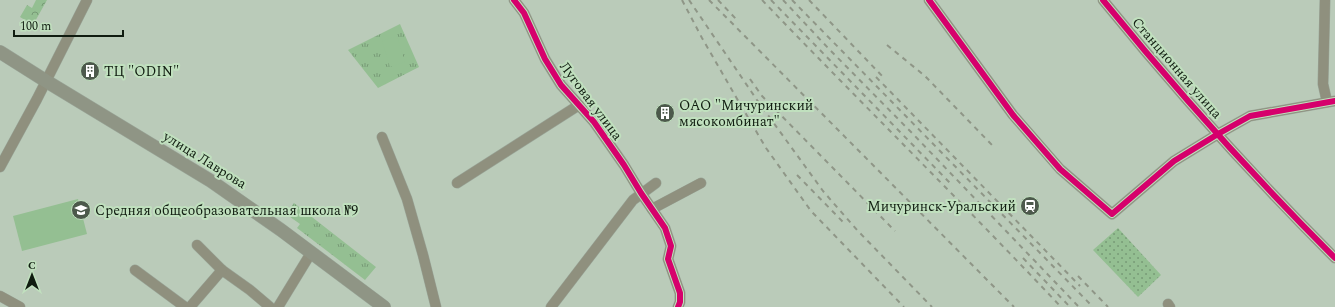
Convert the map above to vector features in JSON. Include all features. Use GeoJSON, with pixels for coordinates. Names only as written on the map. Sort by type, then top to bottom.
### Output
{"type":"FeatureCollection","features":[{"type":"Feature","properties":{"kind":"main road","name":"улица Лаврова"},"geometry":{"type":"LineString","coordinates":[[0,52],[211,181],[281,230],[384,307]]}},
{"type":"Feature","properties":{"kind":"street"},"geometry":{"type":"LineString","coordinates":[[0,167],[87,0]]}},
{"type":"Feature","properties":{"kind":"street","name":"Луговая улица"},"geometry":{"type":"LineString","coordinates":[[514,0],[524,13],[545,59],[561,85],[594,122],[665,228],[671,246],[668,259],[680,293],[680,302],[678,307]]}},
{"type":"Feature","properties":{"kind":"street","name":"Станционная улица"},"geometry":{"type":"LineString","coordinates":[[929,0],[1013,115],[1060,169],[1112,214],[1174,161],[1218,134]]}},
{"type":"Feature","properties":{"kind":"street","name":"Станционная улица"},"geometry":{"type":"LineString","coordinates":[[1103,0],[1130,34],[1218,134],[1298,221],[1335,258]]}},
{"type":"Feature","properties":{"kind":"street"},"geometry":{"type":"LineString","coordinates":[[1218,134],[1250,116],[1331,102],[1323,84],[1325,0]]}},
{"type":"Feature","properties":{"kind":"street","name":"Луговая улица"},"geometry":{"type":"LineString","coordinates":[[457,183],[579,105]]}},
{"type":"Feature","properties":{"kind":"street"},"geometry":{"type":"LineString","coordinates":[[382,137],[407,199],[436,307]]}},
{"type":"Feature","properties":{"kind":"street"},"geometry":{"type":"LineString","coordinates":[[652,209],[701,183]]}},
{"type":"Feature","properties":{"kind":"street"},"geometry":{"type":"LineString","coordinates":[[551,307],[633,200],[656,184]]}},
{"type":"Feature","properties":{"kind":"street"},"geometry":{"type":"LineString","coordinates":[[197,245],[222,270],[250,290],[270,307]]}},
{"type":"Feature","properties":{"kind":"street"},"geometry":{"type":"LineString","coordinates":[[278,307],[312,253]]}},
{"type":"Feature","properties":{"kind":"street"},"geometry":{"type":"LineString","coordinates":[[135,270],[185,307]]}},
{"type":"Feature","properties":{"kind":"street"},"geometry":{"type":"LineString","coordinates":[[190,307],[222,270]]}},
{"type":"Feature","properties":{"kind":"street"},"geometry":{"type":"LineString","coordinates":[[0,296],[20,307]]}},
{"type":"Feature","properties":{"kind":"green space"},"geometry":{"type":"Polygon","coordinates":[[[36,0],[47,0],[33,25],[20,17],[27,5],[32,8],[36,0]]]}},
{"type":"Feature","properties":{"kind":"green space"},"geometry":{"type":"Polygon","coordinates":[[[400,24],[419,67],[378,88],[348,50],[400,24]]]}},
{"type":"Feature","properties":{"kind":"green space"},"geometry":{"type":"Polygon","coordinates":[[[397,36],[405,62],[390,67],[382,41],[397,36]]]}},
{"type":"Feature","properties":{"kind":"green space"},"geometry":{"type":"Polygon","coordinates":[[[78,199],[87,234],[22,251],[13,216],[78,199]]]}},
{"type":"Feature","properties":{"kind":"green space"},"geometry":{"type":"Polygon","coordinates":[[[294,203],[376,267],[365,280],[297,228],[300,224],[286,214],[294,203]]]}},
{"type":"Feature","properties":{"kind":"green space"},"geometry":{"type":"Polygon","coordinates":[[[1118,228],[1161,275],[1138,297],[1093,250],[1118,228]]]}},
{"type":"Feature","properties":{"kind":"railway"},"geometry":{"type":"LineString","coordinates":[[682,0],[702,38],[766,148],[811,211],[904,307]]}},
{"type":"Feature","properties":{"kind":"railway"},"geometry":{"type":"LineString","coordinates":[[689,0],[757,100],[823,191],[857,230],[932,307]]}},
{"type":"Feature","properties":{"kind":"railway"},"geometry":{"type":"LineString","coordinates":[[709,0],[1014,307]]}},
{"type":"Feature","properties":{"kind":"railway"},"geometry":{"type":"LineString","coordinates":[[718,0],[736,19]]}},
{"type":"Feature","properties":{"kind":"railway"},"geometry":{"type":"LineString","coordinates":[[762,0],[1061,307]]}},
{"type":"Feature","properties":{"kind":"railway"},"geometry":{"type":"LineString","coordinates":[[771,0],[950,183]]}},
{"type":"Feature","properties":{"kind":"railway"},"geometry":{"type":"LineString","coordinates":[[783,0],[1079,307]]}},
{"type":"Feature","properties":{"kind":"railway"},"geometry":{"type":"LineString","coordinates":[[792,0],[1093,307]]}},
{"type":"Feature","properties":{"kind":"railway"},"geometry":{"type":"LineString","coordinates":[[809,0],[885,79]]}},
{"type":"Feature","properties":{"kind":"railway"},"geometry":{"type":"LineString","coordinates":[[887,45],[925,76],[992,145]]}},
{"type":"Feature","properties":{"kind":"railway"},"geometry":{"type":"LineString","coordinates":[[876,77],[1080,286]]}},
{"type":"Feature","properties":{"kind":"railway"},"geometry":{"type":"LineString","coordinates":[[750,79],[762,96],[895,231]]}},
{"type":"Feature","properties":{"kind":"railway"},"geometry":{"type":"LineString","coordinates":[[797,175],[845,224]]}},
{"type":"Feature","properties":{"kind":"railway"},"geometry":{"type":"LineString","coordinates":[[1023,258],[1070,307]]}},
{"type":"Feature","properties":{"kind":"railway"},"geometry":{"type":"LineString","coordinates":[[1078,276],[1108,307]]}},
{"type":"Feature","properties":{"kind":"cycle path"},"geometry":{"type":"LineString","coordinates":[[514,0],[524,13],[545,59],[561,85],[594,122],[665,228],[671,246],[668,259],[680,293],[680,302],[678,307]]}},
{"type":"Feature","properties":{"kind":"cycle path"},"geometry":{"type":"LineString","coordinates":[[929,0],[1013,115],[1060,169],[1112,214],[1174,161],[1250,116],[1335,101]]}},
{"type":"Feature","properties":{"kind":"cycle path"},"geometry":{"type":"LineString","coordinates":[[1103,0],[1216,132],[1274,196],[1335,258]]}},
{"type":"Feature","properties":{"kind":"place","name":"ТЦ \"ODIN\""},"geometry":{"type":"Point","coordinates":[90,71]}},
{"type":"Feature","properties":{"kind":"place","name":"ОАО \"Мичуринский мясокомбинат\""},"geometry":{"type":"Point","coordinates":[665,113]}},
{"type":"Feature","properties":{"kind":"place","name":"Мичуринск-Уральский"},"geometry":{"type":"Point","coordinates":[1030,206]}},
{"type":"Feature","properties":{"kind":"place","name":"Средняя общеобразовательная школа №9"},"geometry":{"type":"Point","coordinates":[81,210]}}]}
